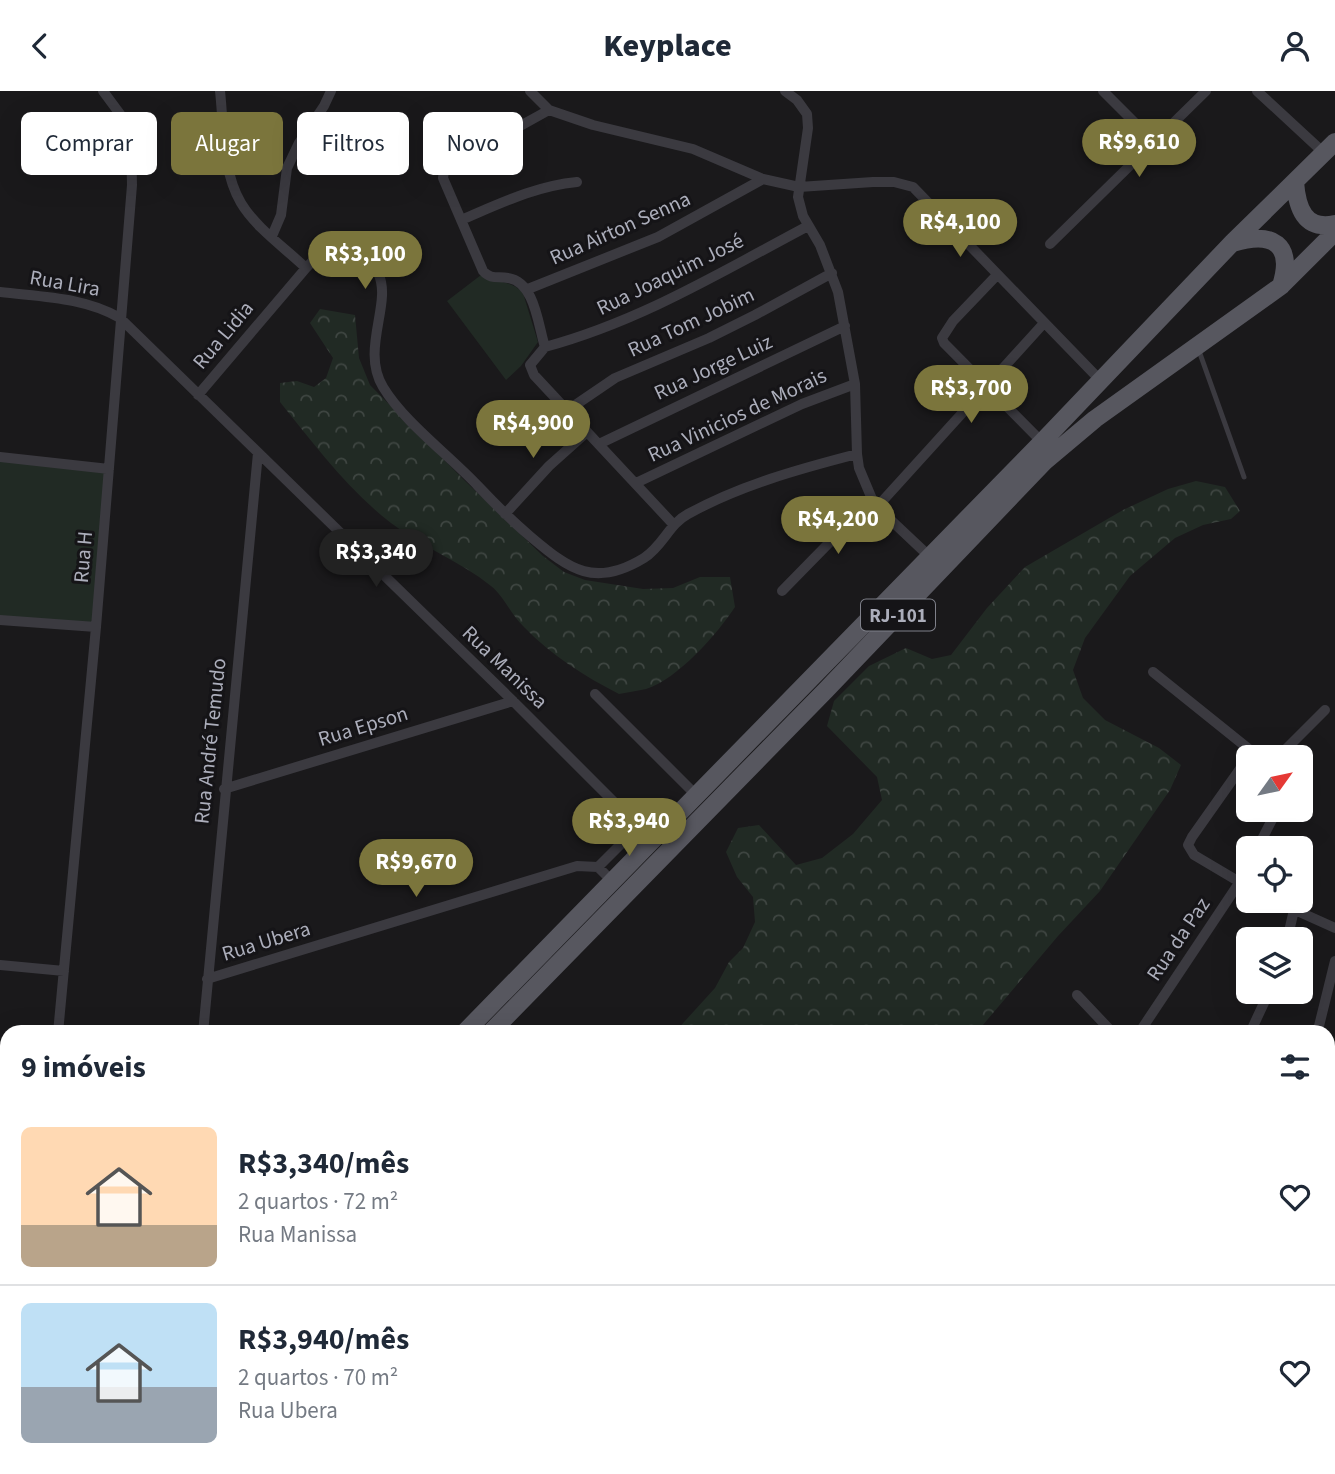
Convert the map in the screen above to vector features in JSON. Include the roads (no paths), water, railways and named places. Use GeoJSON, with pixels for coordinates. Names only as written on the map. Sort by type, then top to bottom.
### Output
{"type":"FeatureCollection","features":[{"type":"Feature","properties":{"kind":"main road","name":"RJ-101"},"geometry":{"type":"LineString","coordinates":[[472,1025],[1042,442],[1232,243],[1331,153]]}},
{"type":"Feature","properties":{"kind":"main road"},"geometry":{"type":"LineString","coordinates":[[1296,182],[1297,205],[1304,216],[1314,223],[1335,224]]}},
{"type":"Feature","properties":{"kind":"main road","name":"RJ-101"},"geometry":{"type":"LineString","coordinates":[[498,1025],[826,690],[1045,461],[1094,419],[1281,286],[1335,232]]}},
{"type":"Feature","properties":{"kind":"main road"},"geometry":{"type":"LineString","coordinates":[[1232,243],[1257,237],[1275,243],[1283,251],[1286,263],[1281,286]]}},
{"type":"Feature","properties":{"kind":"street","name":"Rua H"},"geometry":{"type":"LineString","coordinates":[[59,1025],[96,628],[132,185],[131,141],[120,114],[103,91]]}},
{"type":"Feature","properties":{"kind":"street"},"geometry":{"type":"LineString","coordinates":[[220,91],[231,181],[242,204],[306,268]]}},
{"type":"Feature","properties":{"kind":"street"},"geometry":{"type":"LineString","coordinates":[[272,236],[281,215],[287,168],[331,91]]}},
{"type":"Feature","properties":{"kind":"street"},"geometry":{"type":"LineString","coordinates":[[530,91],[549,110],[593,125],[693,149],[763,179],[799,187],[873,182],[894,182],[913,187],[1101,381]]}},
{"type":"Feature","properties":{"kind":"street"},"geometry":{"type":"LineString","coordinates":[[785,91],[797,100],[807,114],[808,128],[799,187],[800,206],[832,272],[838,292],[855,384],[859,467],[874,503],[930,557]]}},
{"type":"Feature","properties":{"kind":"street"},"geometry":{"type":"LineString","coordinates":[[1103,91],[1154,142]]}},
{"type":"Feature","properties":{"kind":"street"},"geometry":{"type":"LineString","coordinates":[[1050,244],[1206,91]]}},
{"type":"Feature","properties":{"kind":"street"},"geometry":{"type":"LineString","coordinates":[[1257,91],[1331,153]]}},
{"type":"Feature","properties":{"kind":"street"},"geometry":{"type":"LineString","coordinates":[[549,110],[452,164],[444,171],[443,178],[483,271],[495,278],[516,280],[528,289],[545,347],[533,361],[530,370],[673,524]]}},
{"type":"Feature","properties":{"kind":"street","name":"Rua Airton Senna"},"geometry":{"type":"LineString","coordinates":[[528,289],[658,237],[763,179]]}},
{"type":"Feature","properties":{"kind":"street"},"geometry":{"type":"LineString","coordinates":[[461,220],[533,189],[577,182]]}},
{"type":"Feature","properties":{"kind":"street","name":"Rua Joaquim José"},"geometry":{"type":"LineString","coordinates":[[545,347],[590,334],[645,312],[808,226]]}},
{"type":"Feature","properties":{"kind":"street","name":"Rua Lidia"},"geometry":{"type":"LineString","coordinates":[[198,395],[306,268],[335,238],[345,239],[372,265],[382,289],[374,356],[377,375],[390,397],[505,514]]}},
{"type":"Feature","properties":{"kind":"street","name":"Rua Tom Jobim"},"geometry":{"type":"LineString","coordinates":[[568,410],[615,378],[755,315],[832,272]]}},
{"type":"Feature","properties":{"kind":"street"},"geometry":{"type":"LineString","coordinates":[[997,275],[953,321],[942,338],[944,344],[1042,442]]}},
{"type":"Feature","properties":{"kind":"street","name":"Rua Lira"},"geometry":{"type":"LineString","coordinates":[[0,292],[86,303],[103,307],[120,318]]}},
{"type":"Feature","properties":{"kind":"street","name":"Rua Manissa"},"geometry":{"type":"LineString","coordinates":[[120,318],[652,840]]}},
{"type":"Feature","properties":{"kind":"street"},"geometry":{"type":"LineString","coordinates":[[782,591],[874,503],[1044,323]]}},
{"type":"Feature","properties":{"kind":"street","name":"Rua Jorge Luiz"},"geometry":{"type":"LineString","coordinates":[[599,444],[845,326]]}},
{"type":"Feature","properties":{"kind":"street","name":"Rua Vinicios de Morais"},"geometry":{"type":"LineString","coordinates":[[636,483],[802,404],[855,384]]}},
{"type":"Feature","properties":{"kind":"street"},"geometry":{"type":"LineString","coordinates":[[587,432],[549,466],[505,514],[559,561],[571,568],[592,573],[609,573],[644,558],[664,540],[673,524],[688,513],[777,475],[857,454]]}},
{"type":"Feature","properties":{"kind":"street","name":"Rua André Temudo"},"geometry":{"type":"LineString","coordinates":[[203,1025],[258,453]]}},
{"type":"Feature","properties":{"kind":"street"},"geometry":{"type":"LineString","coordinates":[[0,457],[109,469]]}},
{"type":"Feature","properties":{"kind":"street"},"geometry":{"type":"LineString","coordinates":[[0,620],[96,628]]}},
{"type":"Feature","properties":{"kind":"street"},"geometry":{"type":"LineString","coordinates":[[1153,672],[1244,745]]}},
{"type":"Feature","properties":{"kind":"street"},"geometry":{"type":"LineString","coordinates":[[595,694],[696,795]]}},
{"type":"Feature","properties":{"kind":"street","name":"Rua Epson"},"geometry":{"type":"LineString","coordinates":[[224,789],[513,701]]}},
{"type":"Feature","properties":{"kind":"street"},"geometry":{"type":"LineString","coordinates":[[1291,745],[1325,710]]}},
{"type":"Feature","properties":{"kind":"street"},"geometry":{"type":"LineString","coordinates":[[1236,781],[1188,845],[1194,855],[1236,881]]}},
{"type":"Feature","properties":{"kind":"street"},"geometry":{"type":"LineString","coordinates":[[613,882],[598,867],[638,827]]}},
{"type":"Feature","properties":{"kind":"street","name":"Rua Ubera"},"geometry":{"type":"LineString","coordinates":[[207,979],[577,866],[598,867]]}},
{"type":"Feature","properties":{"kind":"street","name":"Rua da Paz"},"geometry":{"type":"LineString","coordinates":[[1145,1025],[1236,895]]}},
{"type":"Feature","properties":{"kind":"street"},"geometry":{"type":"LineString","coordinates":[[1301,913],[1335,928]]}},
{"type":"Feature","properties":{"kind":"street"},"geometry":{"type":"LineString","coordinates":[[1319,1025],[1335,961]]}},
{"type":"Feature","properties":{"kind":"street"},"geometry":{"type":"LineString","coordinates":[[0,965],[64,971]]}},
{"type":"Feature","properties":{"kind":"street"},"geometry":{"type":"LineString","coordinates":[[1077,995],[1106,1025]]}},
{"type":"Feature","properties":{"kind":"street"},"geometry":{"type":"LineString","coordinates":[[1254,1025],[1263,1004]]}},
{"type":"Feature","properties":{"kind":"lane"},"geometry":{"type":"LineString","coordinates":[[1197,345],[1244,477]]}}]}
